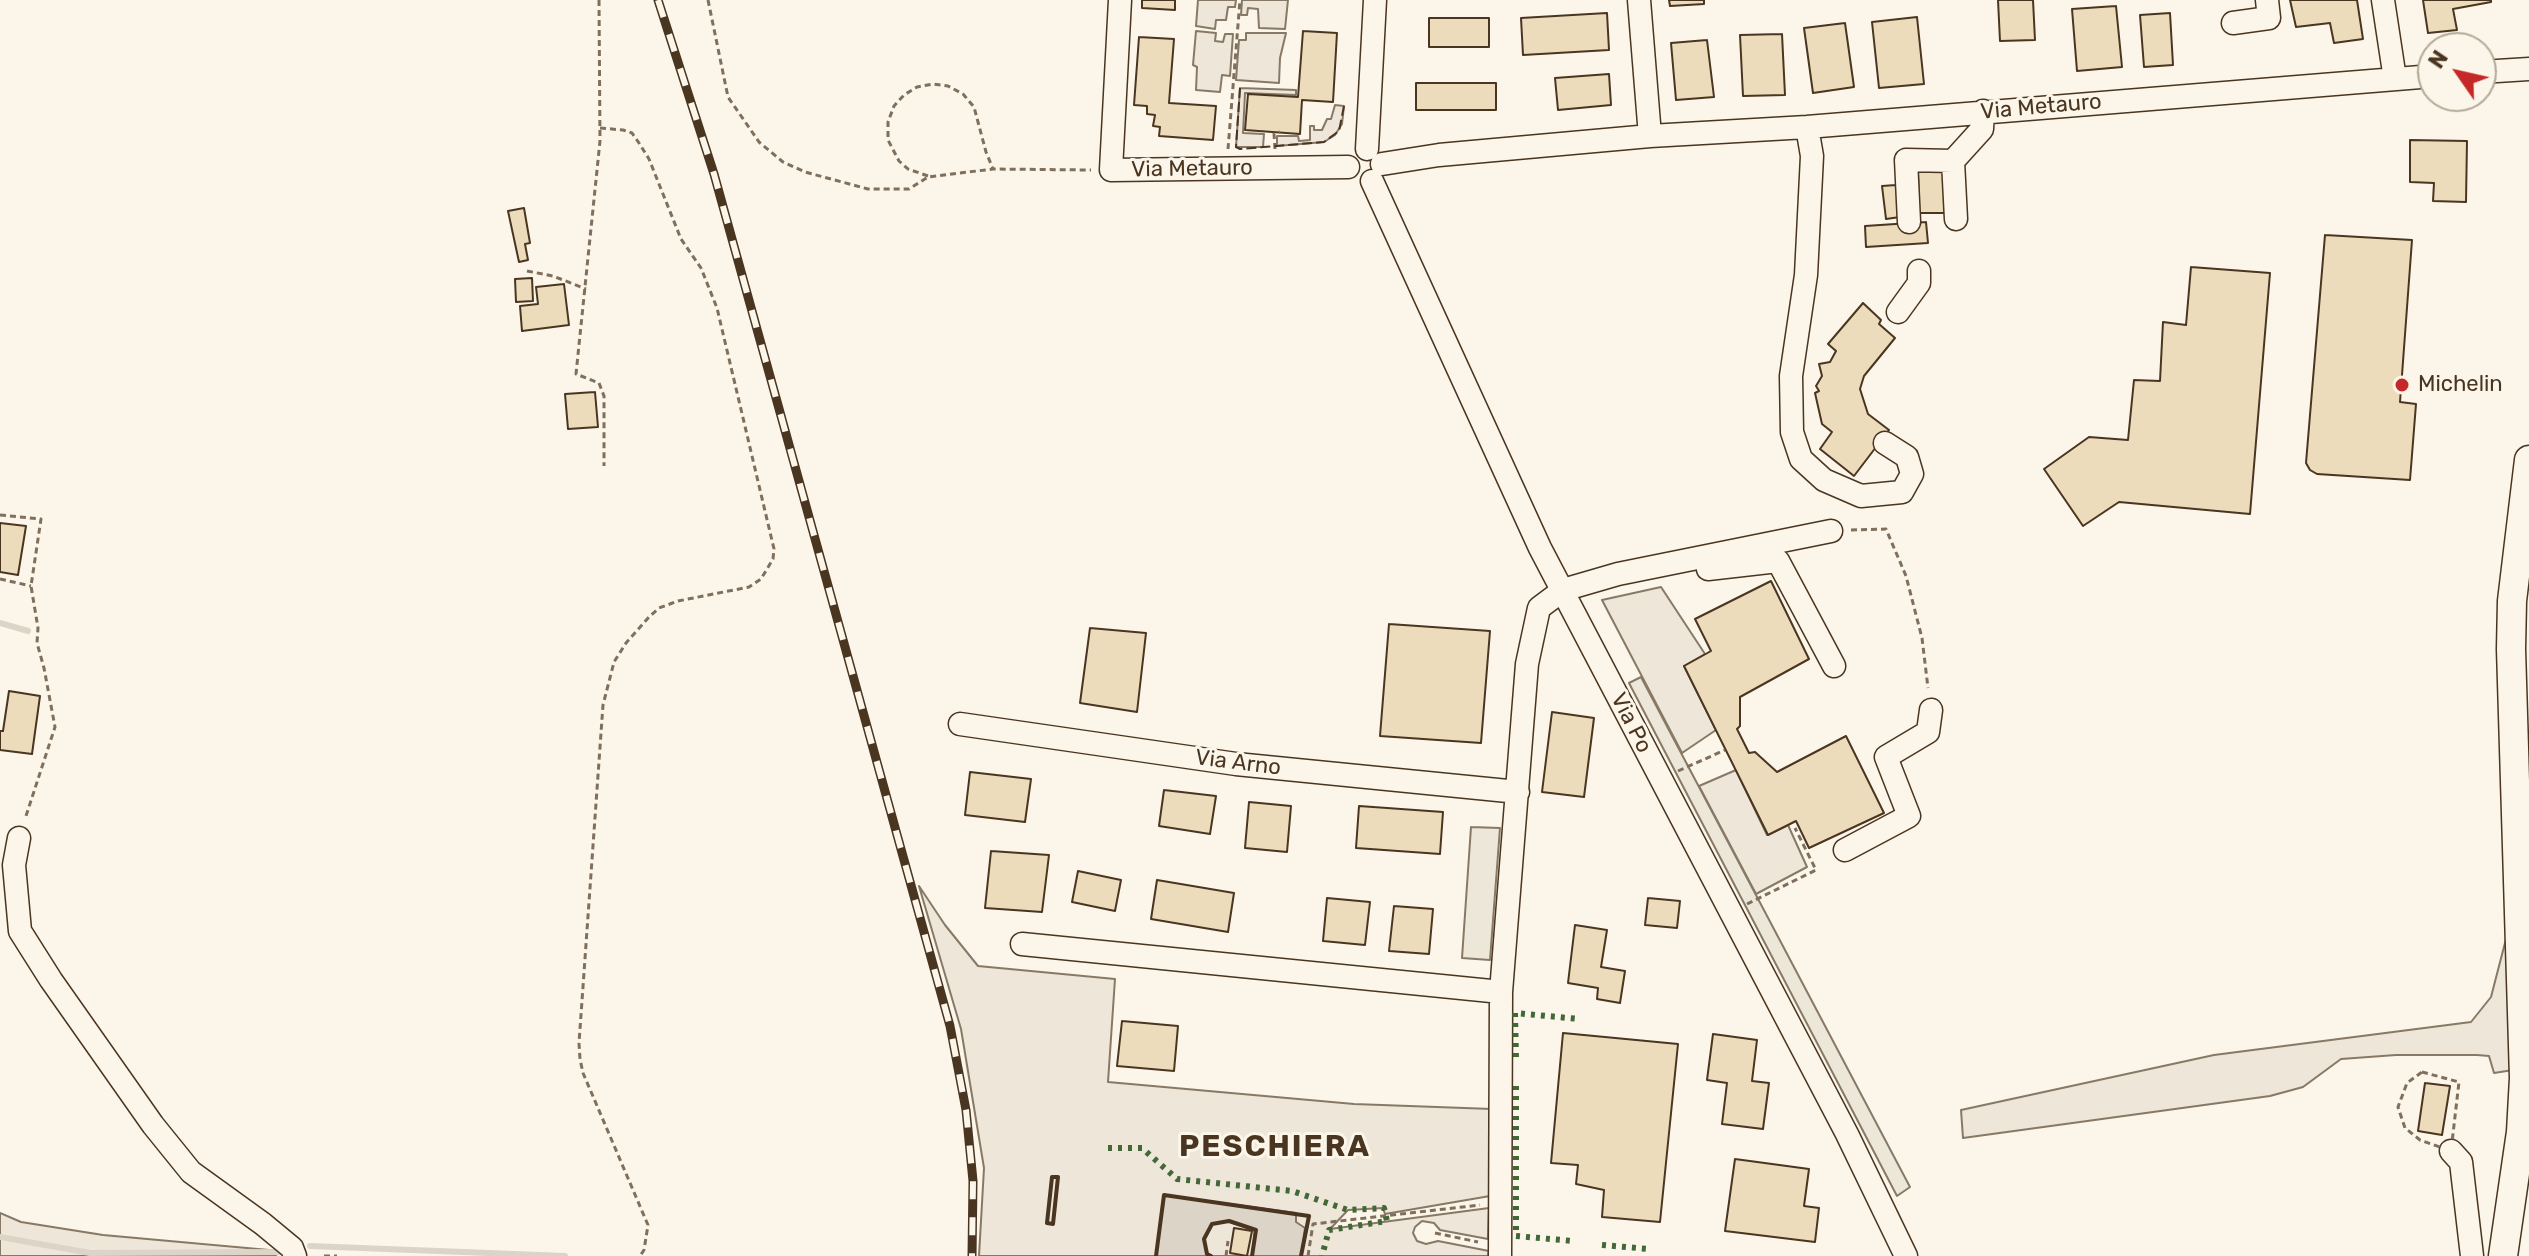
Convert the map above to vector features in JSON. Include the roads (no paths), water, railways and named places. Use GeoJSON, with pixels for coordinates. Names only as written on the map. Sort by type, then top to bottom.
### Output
{"type":"FeatureCollection","features":[{"type":"Feature","properties":{"kind":"main road"},"geometry":{"type":"LineString","coordinates":[[2503,1256],[2521,1132],[2523,1092],[2511,649],[2512,601],[2529,460]]}},
{"type":"Feature","properties":{"kind":"street","name":"Via Metauro"},"geometry":{"type":"LineString","coordinates":[[1120,0],[1111,170],[1348,167],[1348,161],[1355,151],[1374,165],[1439,155],[1650,136],[1807,127],[2417,77]]}},
{"type":"Feature","properties":{"kind":"street"},"geometry":{"type":"LineString","coordinates":[[1374,165],[1375,0]]}},
{"type":"Feature","properties":{"kind":"street"},"geometry":{"type":"LineString","coordinates":[[1639,0],[1650,136]]}},
{"type":"Feature","properties":{"kind":"street"},"geometry":{"type":"LineString","coordinates":[[2233,23],[2269,18],[2267,0]]}},
{"type":"Feature","properties":{"kind":"street"},"geometry":{"type":"LineString","coordinates":[[2383,0],[2395,79]]}},
{"type":"Feature","properties":{"kind":"street"},"geometry":{"type":"LineString","coordinates":[[2497,71],[2529,69]]}},
{"type":"Feature","properties":{"kind":"street"},"geometry":{"type":"LineString","coordinates":[[1956,219],[1953,161],[1982,129],[1983,111]]}},
{"type":"Feature","properties":{"kind":"street"},"geometry":{"type":"LineString","coordinates":[[1807,127],[1812,156],[1806,260],[1791,376],[1792,432],[1801,459],[1824,480],[1861,496],[1902,492],[1912,474],[1907,457],[1885,443]]}},
{"type":"Feature","properties":{"kind":"street"},"geometry":{"type":"LineString","coordinates":[[1909,222],[1906,160],[1953,161]]}},
{"type":"Feature","properties":{"kind":"street","name":"Via Po"},"geometry":{"type":"LineString","coordinates":[[1374,165],[1540,548],[1847,1134],[1906,1256]]}},
{"type":"Feature","properties":{"kind":"street"},"geometry":{"type":"LineString","coordinates":[[1898,312],[1919,283],[1919,271]]}},
{"type":"Feature","properties":{"kind":"street"},"geometry":{"type":"LineString","coordinates":[[1500,1254],[1501,992],[1527,664],[1539,608],[1563,590],[1618,574],[1831,531]]}},
{"type":"Feature","properties":{"kind":"street"},"geometry":{"type":"LineString","coordinates":[[1695,558],[1699,570],[1778,561],[1834,666]]}},
{"type":"Feature","properties":{"kind":"street"},"geometry":{"type":"LineString","coordinates":[[1845,850],[1909,816],[1886,757],[1928,732],[1931,710]]}},
{"type":"Feature","properties":{"kind":"street","name":"Via Arno"},"geometry":{"type":"LineString","coordinates":[[960,724],[1236,764],[1518,792]]}},
{"type":"Feature","properties":{"kind":"street"},"geometry":{"type":"LineString","coordinates":[[19,838],[14,865],[20,931],[51,980],[153,1125],[191,1172],[263,1224],[292,1248],[295,1256]]}},
{"type":"Feature","properties":{"kind":"street"},"geometry":{"type":"LineString","coordinates":[[1022,944],[1501,992]]}},
{"type":"Feature","properties":{"kind":"street"},"geometry":{"type":"LineString","coordinates":[[2451,1151],[2461,1162],[2472,1256]]}},
{"type":"Feature","properties":{"kind":"waterway"},"geometry":{"type":"LineString","coordinates":[[0,623],[28,631]]}},
{"type":"Feature","properties":{"kind":"waterway"},"geometry":{"type":"LineString","coordinates":[[0,1237],[90,1253],[286,1252]]}},
{"type":"Feature","properties":{"kind":"waterway"},"geometry":{"type":"LineString","coordinates":[[310,1246],[565,1256]]}},
{"type":"Feature","properties":{"kind":"railway"},"geometry":{"type":"LineString","coordinates":[[658,0],[714,174],[950,1026],[966,1110],[973,1181],[972,1256]]}},
{"type":"Feature","properties":{"kind":"place","name":"Michelin"},"geometry":{"type":"Point","coordinates":[2402,385]}},
{"type":"Feature","properties":{"kind":"district","name":"PESCHIERA"},"geometry":{"type":"Point","coordinates":[1275,1147]}}]}
